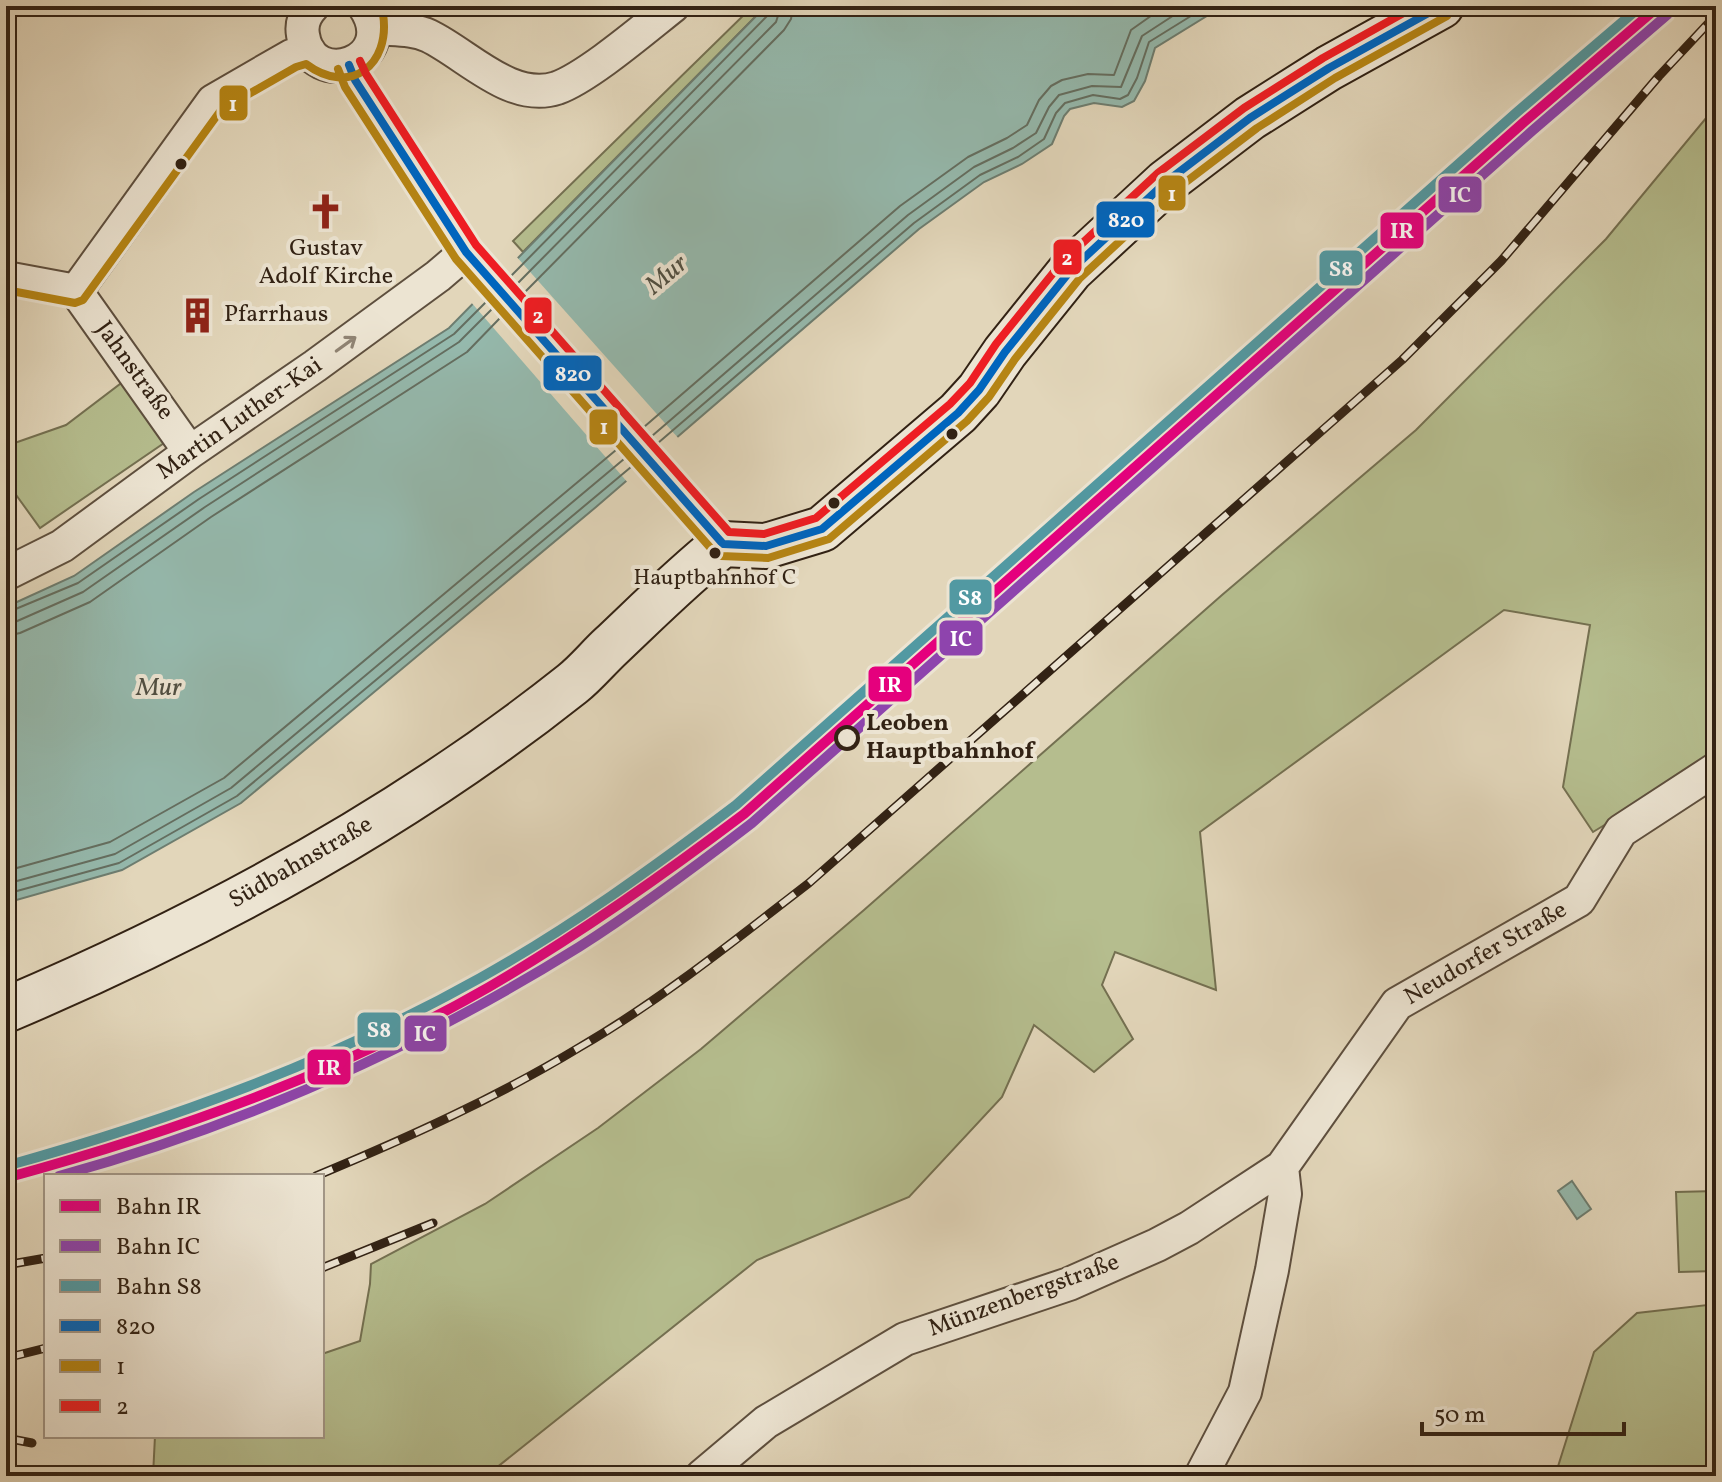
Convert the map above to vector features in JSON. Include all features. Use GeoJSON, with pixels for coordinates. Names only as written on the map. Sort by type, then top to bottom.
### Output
{"type":"FeatureCollection","features":[{"type":"Feature","properties":{"kind":"main road"},"geometry":{"type":"LineString","coordinates":[[723,544],[766,546],[822,529],[958,413],[1071,270],[1166,182],[1250,118],[1329,68],[1441,6]]}},
{"type":"Feature","properties":{"kind":"main road","name":"Südbahnstraße"},"geometry":{"type":"LineString","coordinates":[[6,1010],[107,967],[336,846],[502,737],[575,681],[688,572],[723,544]]}},
{"type":"Feature","properties":{"kind":"street"},"geometry":{"type":"LineString","coordinates":[[313,6],[303,21],[302,31],[309,51],[325,64],[349,65],[360,59],[370,48],[369,17],[398,29],[426,35],[510,85],[537,91],[556,88],[579,77],[673,6]]}},
{"type":"Feature","properties":{"kind":"street"},"geometry":{"type":"LineString","coordinates":[[6,278],[76,291],[213,101],[291,56],[309,51]]}},
{"type":"Feature","properties":{"kind":"street"},"geometry":{"type":"LineString","coordinates":[[349,65],[355,80],[474,261],[723,544]]}},
{"type":"Feature","properties":{"kind":"street","name":"Martin Luther-Kai"},"geometry":{"type":"LineString","coordinates":[[6,574],[62,546],[190,452],[474,261]]}},
{"type":"Feature","properties":{"kind":"street","name":"Jahnstraße"},"geometry":{"type":"LineString","coordinates":[[76,291],[190,452]]}},
{"type":"Feature","properties":{"kind":"street","name":"Neudorfer Straße"},"geometry":{"type":"LineString","coordinates":[[1282,1167],[1397,1004],[1579,900],[1621,831],[1716,769]]}},
{"type":"Feature","properties":{"kind":"street"},"geometry":{"type":"LineString","coordinates":[[1201,1476],[1245,1392],[1285,1194],[1282,1167]]}},
{"type":"Feature","properties":{"kind":"street","name":"Münzenbergstraße"},"geometry":{"type":"LineString","coordinates":[[702,1476],[766,1422],[905,1339],[1069,1284],[1157,1245],[1189,1228],[1282,1167]]}},
{"type":"Feature","properties":{"kind":"green space"},"geometry":{"type":"Polygon","coordinates":[[[753,6],[766,6],[523,252],[513,241],[753,6]]]}},
{"type":"Feature","properties":{"kind":"green space"},"geometry":{"type":"Polygon","coordinates":[[[1716,106],[1716,757],[1593,832],[1563,787],[1590,625],[1504,610],[1200,832],[1216,990],[1115,952],[1102,985],[1133,1039],[1094,1072],[1034,1025],[1002,1097],[909,1197],[757,1260],[486,1476],[153,1476],[155,1438],[324,1438],[324,1353],[360,1341],[371,1264],[485,1204],[598,1128],[701,1049],[1416,430],[1606,239],[1716,106]]]}},
{"type":"Feature","properties":{"kind":"green space"},"geometry":{"type":"Polygon","coordinates":[[[124,381],[167,441],[40,528],[6,481],[6,446],[66,425],[124,381]]]}},
{"type":"Feature","properties":{"kind":"green space"},"geometry":{"type":"Polygon","coordinates":[[[1716,1191],[1716,1271],[1679,1272],[1676,1192],[1716,1191]]]}},
{"type":"Feature","properties":{"kind":"green space"},"geometry":{"type":"Polygon","coordinates":[[[1716,1304],[1716,1476],[1555,1476],[1594,1352],[1637,1313],[1716,1304]]]}},
{"type":"Feature","properties":{"kind":"water","name":"Mur"},"geometry":{"type":"Polygon","coordinates":[[[766,6],[1223,6],[1155,48],[1145,81],[1134,101],[1122,107],[1094,103],[1070,109],[1052,144],[1022,164],[984,182],[919,229],[596,507],[241,803],[122,870],[6,903],[6,607],[74,576],[194,492],[449,328],[766,6]]]}},
{"type":"Feature","properties":{"kind":"water"},"geometry":{"type":"Polygon","coordinates":[[[1572,1181],[1591,1209],[1577,1219],[1558,1191],[1572,1181]]]}},
{"type":"Feature","properties":{"kind":"pier"},"geometry":{"type":"Polygon","coordinates":[[[515,255],[680,440],[629,484],[470,301],[515,255]]]}},
{"type":"Feature","properties":{"kind":"railway"},"geometry":{"type":"LineString","coordinates":[[321,1174],[451,1116],[580,1047],[669,989],[809,883],[1402,360],[1501,261],[1659,76],[1716,15]]}},
{"type":"Feature","properties":{"kind":"railway"},"geometry":{"type":"LineString","coordinates":[[324,1267],[433,1223]]}},
{"type":"Feature","properties":{"kind":"railway"},"geometry":{"type":"LineString","coordinates":[[6,1265],[44,1258]]}},
{"type":"Feature","properties":{"kind":"railway"},"geometry":{"type":"LineString","coordinates":[[6,1358],[44,1348]]}},
{"type":"Feature","properties":{"kind":"railway"},"geometry":{"type":"LineString","coordinates":[[6,1438],[32,1443]]}},
{"type":"Feature","properties":{"kind":"rail line","name":"S8"},"geometry":{"type":"LineString","coordinates":[[6,1166],[189,1108],[366,1036],[513,959],[643,874],[736,805],[1516,113],[1641,6]]}},
{"type":"Feature","properties":{"kind":"rail line","name":"IR"},"geometry":{"type":"LineString","coordinates":[[6,1178],[193,1120],[314,1074],[373,1047],[489,987],[651,882],[744,814],[1524,122],[1659,6]]}},
{"type":"Feature","properties":{"kind":"rail line","name":"IC"},"geometry":{"type":"LineString","coordinates":[[66,1174],[128,1156],[262,1108],[392,1050],[518,984],[601,933],[667,887],[752,823],[1532,131],[1667,15]]}},
{"type":"Feature","properties":{"kind":"transit line","name":"2"},"geometry":{"type":"LineString","coordinates":[[360,61],[476,245],[729,532],[764,534],[816,518],[950,404],[970,383],[996,344],[1062,262],[1158,173],[1244,108],[1323,58],[1416,6]]}},
{"type":"Feature","properties":{"kind":"transit line","name":"820"},"geometry":{"type":"LineString","coordinates":[[349,65],[355,80],[466,252],[723,544],[766,546],[822,529],[958,413],[1071,270],[1166,182],[1250,118],[1329,68],[1441,6]]}},
{"type":"Feature","properties":{"kind":"transit line","name":"1"},"geometry":{"type":"LineString","coordinates":[[6,290],[75,303],[83,300],[221,110],[306,64],[338,77],[352,76],[364,70],[374,61],[381,48],[383,14]]}},
{"type":"Feature","properties":{"kind":"transit line","name":"1"},"geometry":{"type":"LineString","coordinates":[[338,69],[345,87],[456,259],[715,553],[721,556],[768,558],[829,539],[967,421],[1080,278],[1174,191],[1257,128],[1335,78],[1447,16]]}},
{"type":"Feature","properties":{"kind":"place","name":"Gustav Adolf Kirche"},"geometry":{"type":"Point","coordinates":[326,212]}},
{"type":"Feature","properties":{"kind":"place","name":"Pfarrhaus"},"geometry":{"type":"Point","coordinates":[198,315]}},
{"type":"Feature","properties":{"kind":"place","name":"Hauptbahnhof C"},"geometry":{"type":"Point","coordinates":[715,553]}},
{"type":"Feature","properties":{"kind":"place","name":"Leoben Hauptbahnhof"},"geometry":{"type":"Point","coordinates":[847,738]}}]}
